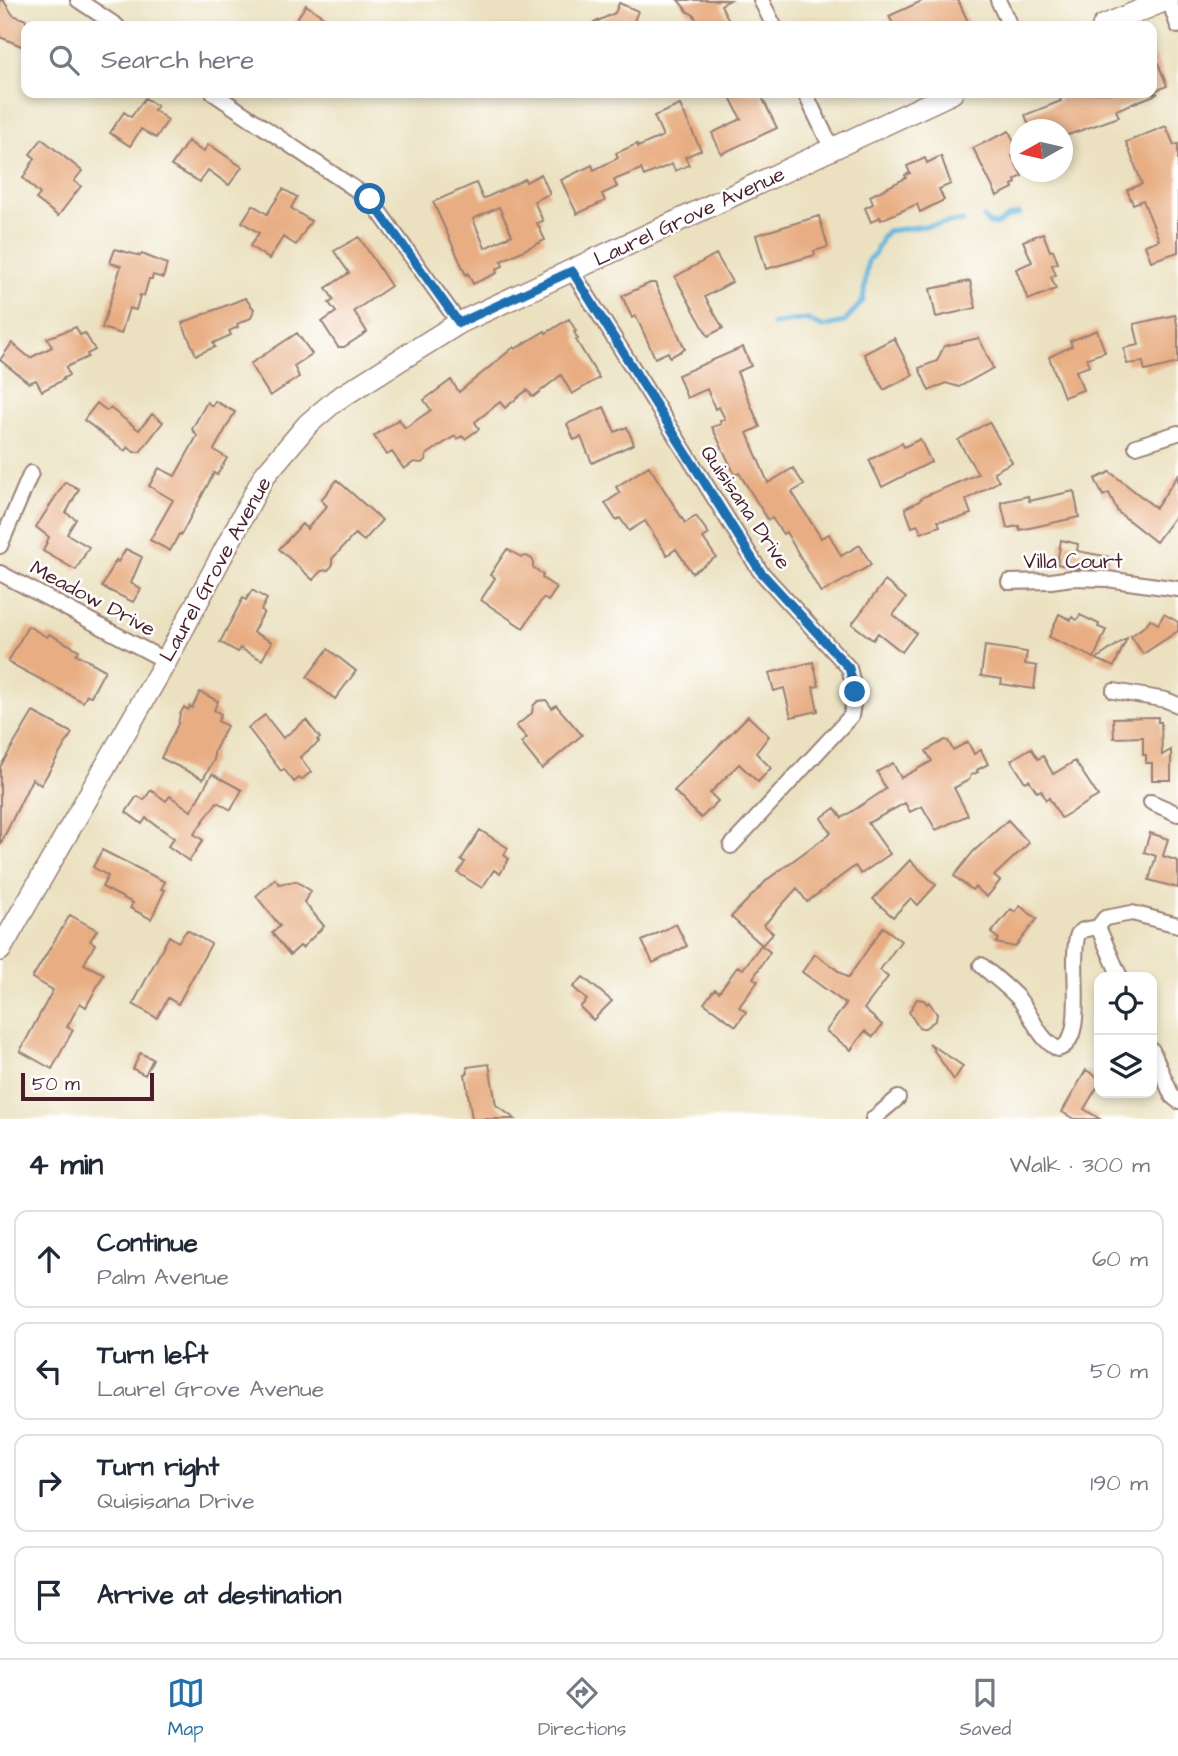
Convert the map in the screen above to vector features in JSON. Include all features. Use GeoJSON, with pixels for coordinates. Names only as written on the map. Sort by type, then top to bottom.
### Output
{"type":"FeatureCollection","features":[{"type":"Feature","properties":{"kind":"street"},"geometry":{"type":"LineString","coordinates":[[78,0],[110,21]]}},
{"type":"Feature","properties":{"kind":"street"},"geometry":{"type":"LineString","coordinates":[[761,0],[772,21]]}},
{"type":"Feature","properties":{"kind":"street"},"geometry":{"type":"LineString","coordinates":[[998,0],[1008,21]]}},
{"type":"Feature","properties":{"kind":"street"},"geometry":{"type":"LineString","coordinates":[[1116,21],[1168,0],[1178,26]]}},
{"type":"Feature","properties":{"kind":"street"},"geometry":{"type":"LineString","coordinates":[[221,98],[370,199],[459,323]]}},
{"type":"Feature","properties":{"kind":"street"},"geometry":{"type":"LineString","coordinates":[[807,98],[832,149]]}},
{"type":"Feature","properties":{"kind":"street","name":"Laurel Grove Avenue"},"geometry":{"type":"LineString","coordinates":[[0,950],[166,661],[264,476],[307,424],[336,400],[459,323],[941,98]]}},
{"type":"Feature","properties":{"kind":"street","name":"Quisisana Drive"},"geometry":{"type":"LineString","coordinates":[[572,271],[760,571],[849,668],[855,692],[850,716],[731,846]]}},
{"type":"Feature","properties":{"kind":"street"},"geometry":{"type":"LineString","coordinates":[[1136,446],[1178,433]]}},
{"type":"Feature","properties":{"kind":"street"},"geometry":{"type":"LineString","coordinates":[[0,546],[31,473]]}},
{"type":"Feature","properties":{"kind":"street","name":"Meadow Drive"},"geometry":{"type":"LineString","coordinates":[[0,573],[166,661]]}},
{"type":"Feature","properties":{"kind":"street","name":"Villa Court"},"geometry":{"type":"LineString","coordinates":[[1009,582],[1107,579],[1178,589]]}},
{"type":"Feature","properties":{"kind":"street"},"geometry":{"type":"LineString","coordinates":[[1114,691],[1178,705]]}},
{"type":"Feature","properties":{"kind":"street"},"geometry":{"type":"LineString","coordinates":[[1151,803],[1178,814]]}},
{"type":"Feature","properties":{"kind":"street"},"geometry":{"type":"LineString","coordinates":[[981,965],[1019,1000],[1038,1030],[1050,1045],[1058,1049],[1066,1047],[1073,1031],[1075,940],[1078,934],[1083,930],[1098,927],[1105,918],[1132,914],[1178,925]]}},
{"type":"Feature","properties":{"kind":"street"},"geometry":{"type":"LineString","coordinates":[[1098,927],[1118,972]]}},
{"type":"Feature","properties":{"kind":"street"},"geometry":{"type":"LineString","coordinates":[[1157,1062],[1172,1096],[1178,1101]]}},
{"type":"Feature","properties":{"kind":"street"},"geometry":{"type":"LineString","coordinates":[[873,1119],[898,1098]]}},
{"type":"Feature","properties":{"kind":"building"},"geometry":{"type":"Polygon","coordinates":[[[0,0],[3,0],[13,15],[26,21],[21,21],[21,46],[0,37],[0,0]]]}},
{"type":"Feature","properties":{"kind":"building"},"geometry":{"type":"Polygon","coordinates":[[[678,0],[730,0],[721,5],[729,21],[697,21],[694,15],[678,0]]]}},
{"type":"Feature","properties":{"kind":"building"},"geometry":{"type":"Polygon","coordinates":[[[924,0],[958,0],[968,21],[892,21],[889,16],[924,0]]]}},
{"type":"Feature","properties":{"kind":"building"},"geometry":{"type":"Polygon","coordinates":[[[619,3],[638,11],[634,21],[598,21],[615,13],[619,3]]]}},
{"type":"Feature","properties":{"kind":"building"},"geometry":{"type":"Polygon","coordinates":[[[306,5],[330,21],[295,21],[306,5]]]}},
{"type":"Feature","properties":{"kind":"building"},"geometry":{"type":"Polygon","coordinates":[[[1157,61],[1167,86],[1157,90],[1157,61]]]}},
{"type":"Feature","properties":{"kind":"building"},"geometry":{"type":"Polygon","coordinates":[[[145,98],[157,106],[154,110],[168,120],[156,138],[141,129],[130,146],[110,133],[124,112],[131,117],[145,98]]]}},
{"type":"Feature","properties":{"kind":"building"},"geometry":{"type":"Polygon","coordinates":[[[730,98],[762,98],[777,128],[721,154],[712,133],[741,119],[730,98]]]}},
{"type":"Feature","properties":{"kind":"building"},"geometry":{"type":"Polygon","coordinates":[[[1060,98],[1147,98],[1116,110],[1119,117],[1073,133],[1073,119],[1027,119],[1025,115],[1061,101],[1060,98]]]}},
{"type":"Feature","properties":{"kind":"building"},"geometry":{"type":"Polygon","coordinates":[[[680,105],[701,150],[685,157],[689,165],[675,171],[672,164],[644,176],[641,169],[614,180],[617,187],[602,194],[605,201],[577,214],[561,180],[592,165],[594,170],[618,158],[616,153],[663,136],[654,116],[680,105]]]}},
{"type":"Feature","properties":{"kind":"building"},"geometry":{"type":"Polygon","coordinates":[[[1166,126],[1174,145],[1178,144],[1178,252],[1151,261],[1145,245],[1159,240],[1143,200],[1133,204],[1127,190],[1142,184],[1126,142],[1166,126]]]}},
{"type":"Feature","properties":{"kind":"building"},"geometry":{"type":"Polygon","coordinates":[[[1009,131],[1010,182],[1016,183],[1012,185],[1013,188],[997,196],[973,148],[1009,131]]]}},
{"type":"Feature","properties":{"kind":"building"},"geometry":{"type":"Polygon","coordinates":[[[42,139],[82,171],[74,181],[81,186],[58,216],[36,199],[40,194],[23,178],[35,158],[30,154],[42,139]]]}},
{"type":"Feature","properties":{"kind":"building"},"geometry":{"type":"Polygon","coordinates":[[[188,141],[203,152],[208,145],[213,147],[242,167],[229,185],[208,170],[200,182],[171,166],[188,141]]]}},
{"type":"Feature","properties":{"kind":"building"},"geometry":{"type":"Polygon","coordinates":[[[941,156],[951,184],[939,189],[944,200],[920,212],[917,204],[871,222],[865,208],[873,204],[870,196],[906,178],[905,175],[910,173],[907,166],[925,158],[927,163],[941,156]]]}},
{"type":"Feature","properties":{"kind":"building"},"geometry":{"type":"Polygon","coordinates":[[[541,174],[550,194],[534,201],[543,221],[537,223],[545,240],[501,261],[503,266],[496,269],[497,273],[473,284],[468,273],[466,275],[433,202],[476,183],[483,199],[525,179],[526,182],[541,174]],[[499,207],[473,219],[485,248],[512,235],[499,207]]]}},
{"type":"Feature","properties":{"kind":"building"},"geometry":{"type":"Polygon","coordinates":[[[283,189],[297,197],[291,208],[311,221],[296,245],[283,237],[269,259],[250,246],[259,233],[242,222],[253,205],[267,214],[283,189]]]}},
{"type":"Feature","properties":{"kind":"building"},"geometry":{"type":"Polygon","coordinates":[[[819,216],[828,247],[814,251],[815,255],[766,269],[756,235],[819,216]]]}},
{"type":"Feature","properties":{"kind":"building"},"geometry":{"type":"Polygon","coordinates":[[[1043,233],[1058,263],[1052,265],[1056,275],[1051,277],[1056,289],[1028,300],[1016,269],[1032,262],[1023,241],[1043,233]]]}},
{"type":"Feature","properties":{"kind":"building"},"geometry":{"type":"Polygon","coordinates":[[[359,237],[391,286],[354,311],[367,332],[344,347],[338,347],[322,322],[336,312],[329,303],[334,300],[326,288],[349,273],[334,251],[359,237]]]}},
{"type":"Feature","properties":{"kind":"building"},"geometry":{"type":"Polygon","coordinates":[[[115,249],[140,256],[142,254],[167,264],[163,278],[153,275],[152,279],[149,279],[144,296],[140,295],[136,310],[129,308],[121,334],[102,328],[121,266],[110,263],[115,249]]]}},
{"type":"Feature","properties":{"kind":"building"},"geometry":{"type":"Polygon","coordinates":[[[716,254],[732,282],[705,297],[723,328],[708,336],[675,277],[716,254]]]}},
{"type":"Feature","properties":{"kind":"building"},"geometry":{"type":"Polygon","coordinates":[[[970,281],[976,308],[936,317],[930,289],[970,281]]]}},
{"type":"Feature","properties":{"kind":"building"},"geometry":{"type":"Polygon","coordinates":[[[655,283],[685,349],[670,357],[668,352],[655,358],[636,316],[632,318],[622,296],[655,283]]]}},
{"type":"Feature","properties":{"kind":"building"},"geometry":{"type":"Polygon","coordinates":[[[245,298],[254,309],[251,318],[237,324],[238,327],[229,331],[231,335],[213,343],[215,347],[196,355],[182,323],[245,298]]]}},
{"type":"Feature","properties":{"kind":"building"},"geometry":{"type":"Polygon","coordinates":[[[1175,315],[1178,328],[1178,363],[1145,371],[1143,362],[1127,364],[1124,348],[1139,345],[1134,324],[1175,315]]]}},
{"type":"Feature","properties":{"kind":"building"},"geometry":{"type":"Polygon","coordinates":[[[569,319],[576,331],[576,340],[599,378],[572,394],[561,375],[533,397],[527,390],[505,408],[500,402],[475,422],[479,429],[465,439],[462,436],[457,439],[455,436],[426,455],[426,460],[421,463],[414,462],[404,469],[392,452],[387,455],[374,436],[399,419],[405,428],[431,410],[424,400],[451,380],[459,392],[514,347],[515,349],[569,319]]]}},
{"type":"Feature","properties":{"kind":"building"},"geometry":{"type":"Polygon","coordinates":[[[76,327],[80,335],[85,333],[95,350],[87,354],[88,357],[66,367],[69,375],[42,391],[36,380],[29,383],[0,360],[12,343],[30,358],[52,347],[47,338],[76,327]]]}},
{"type":"Feature","properties":{"kind":"building"},"geometry":{"type":"Polygon","coordinates":[[[1097,330],[1105,352],[1087,358],[1090,366],[1076,371],[1083,390],[1064,397],[1049,357],[1072,346],[1070,341],[1097,330]]]}},
{"type":"Feature","properties":{"kind":"building"},"geometry":{"type":"Polygon","coordinates":[[[297,333],[312,354],[294,366],[299,377],[270,396],[250,364],[297,333]]]}},
{"type":"Feature","properties":{"kind":"building"},"geometry":{"type":"Polygon","coordinates":[[[894,338],[913,375],[884,390],[864,354],[894,338]]]}},
{"type":"Feature","properties":{"kind":"building"},"geometry":{"type":"Polygon","coordinates":[[[979,338],[993,368],[959,387],[946,383],[929,391],[919,368],[937,361],[944,346],[979,338]]]}},
{"type":"Feature","properties":{"kind":"building"},"geometry":{"type":"Polygon","coordinates":[[[743,347],[751,366],[737,372],[760,427],[747,433],[768,483],[793,468],[804,485],[792,492],[821,538],[829,534],[841,556],[860,545],[871,565],[821,593],[786,532],[783,534],[772,518],[768,520],[739,473],[735,475],[712,427],[721,424],[720,421],[725,419],[719,407],[715,409],[707,389],[687,398],[678,375],[743,347]]]}},
{"type":"Feature","properties":{"kind":"building"},"geometry":{"type":"Polygon","coordinates":[[[215,401],[235,412],[214,450],[227,458],[217,475],[214,473],[170,551],[150,540],[173,500],[149,486],[159,468],[175,476],[197,436],[192,429],[207,402],[212,406],[215,401]]]}},
{"type":"Feature","properties":{"kind":"building"},"geometry":{"type":"Polygon","coordinates":[[[97,403],[107,411],[110,408],[139,430],[152,414],[163,422],[140,452],[134,452],[128,447],[125,451],[84,420],[97,403]]]}},
{"type":"Feature","properties":{"kind":"building"},"geometry":{"type":"Polygon","coordinates":[[[604,407],[615,432],[627,427],[634,444],[592,463],[581,437],[574,440],[567,424],[604,407]]]}},
{"type":"Feature","properties":{"kind":"building"},"geometry":{"type":"Polygon","coordinates":[[[989,422],[1012,462],[994,472],[999,481],[966,500],[971,514],[938,521],[940,526],[921,533],[918,525],[912,527],[905,508],[923,497],[978,474],[958,440],[989,422]]]}},
{"type":"Feature","properties":{"kind":"building"},"geometry":{"type":"Polygon","coordinates":[[[920,439],[931,462],[882,487],[869,460],[902,443],[904,447],[920,439]]]}},
{"type":"Feature","properties":{"kind":"building"},"geometry":{"type":"Polygon","coordinates":[[[649,466],[685,523],[696,516],[709,534],[703,538],[716,557],[692,573],[676,549],[667,555],[645,521],[629,531],[620,518],[616,520],[605,503],[620,493],[616,487],[649,466]]]}},
{"type":"Feature","properties":{"kind":"building"},"geometry":{"type":"Polygon","coordinates":[[[1110,472],[1156,508],[1178,475],[1178,512],[1156,542],[1118,512],[1109,493],[1103,496],[1095,479],[1110,472]]]}},
{"type":"Feature","properties":{"kind":"building"},"geometry":{"type":"Polygon","coordinates":[[[337,480],[382,520],[364,541],[355,534],[332,559],[332,566],[321,571],[313,580],[279,549],[302,524],[307,529],[327,506],[321,500],[337,480]]]}},
{"type":"Feature","properties":{"kind":"building"},"geometry":{"type":"Polygon","coordinates":[[[65,482],[79,489],[66,513],[76,519],[67,534],[89,547],[76,570],[43,551],[49,537],[36,527],[65,482]]]}},
{"type":"Feature","properties":{"kind":"building"},"geometry":{"type":"Polygon","coordinates":[[[1074,491],[1079,517],[1020,530],[1019,526],[1007,528],[1001,502],[1028,496],[1029,501],[1074,491]]]}},
{"type":"Feature","properties":{"kind":"building"},"geometry":{"type":"Polygon","coordinates":[[[1061,540],[1078,544],[1077,551],[1110,557],[1108,569],[1079,569],[1057,564],[1061,540]]]}},
{"type":"Feature","properties":{"kind":"building"},"geometry":{"type":"Polygon","coordinates":[[[126,549],[142,557],[131,583],[141,589],[133,602],[102,587],[116,560],[118,562],[126,549]]]}},
{"type":"Feature","properties":{"kind":"building"},"geometry":{"type":"Polygon","coordinates":[[[507,549],[533,560],[533,567],[543,575],[542,578],[557,588],[548,601],[543,598],[523,628],[481,600],[495,578],[490,575],[507,549]]]}},
{"type":"Feature","properties":{"kind":"building"},"geometry":{"type":"Polygon","coordinates":[[[885,581],[906,598],[893,615],[916,633],[902,652],[878,633],[873,640],[852,624],[885,581]]]}},
{"type":"Feature","properties":{"kind":"building"},"geometry":{"type":"Polygon","coordinates":[[[252,590],[267,599],[261,610],[264,612],[253,632],[272,642],[262,660],[240,648],[238,652],[220,642],[243,598],[246,600],[252,590]]]}},
{"type":"Feature","properties":{"kind":"building"},"geometry":{"type":"Polygon","coordinates":[[[1059,614],[1071,620],[1072,617],[1077,620],[1080,615],[1106,630],[1094,658],[1049,637],[1059,614]]]}},
{"type":"Feature","properties":{"kind":"building"},"geometry":{"type":"Polygon","coordinates":[[[1164,614],[1178,622],[1178,631],[1143,654],[1131,636],[1150,619],[1158,624],[1164,614]]]}},
{"type":"Feature","properties":{"kind":"building"},"geometry":{"type":"Polygon","coordinates":[[[28,626],[79,650],[76,654],[105,670],[91,696],[87,695],[83,702],[8,662],[28,626]]]}},
{"type":"Feature","properties":{"kind":"building"},"geometry":{"type":"Polygon","coordinates":[[[1127,638],[1114,667],[1096,659],[1127,638]]]}},
{"type":"Feature","properties":{"kind":"building"},"geometry":{"type":"Polygon","coordinates":[[[985,646],[1027,652],[1025,664],[1037,666],[1034,689],[1001,684],[1002,679],[981,676],[985,646]]]}},
{"type":"Feature","properties":{"kind":"building"},"geometry":{"type":"Polygon","coordinates":[[[328,649],[356,671],[335,699],[307,677],[328,649]]]}},
{"type":"Feature","properties":{"kind":"building"},"geometry":{"type":"Polygon","coordinates":[[[813,662],[819,686],[813,687],[818,711],[791,717],[784,688],[774,691],[769,673],[813,662]]]}},
{"type":"Feature","properties":{"kind":"building"},"geometry":{"type":"Polygon","coordinates":[[[200,692],[218,701],[214,710],[221,714],[218,721],[227,726],[214,752],[214,760],[203,779],[161,758],[184,707],[188,710],[190,706],[192,708],[200,692]]]}},
{"type":"Feature","properties":{"kind":"building"},"geometry":{"type":"Polygon","coordinates":[[[546,700],[552,708],[556,705],[582,735],[542,769],[521,743],[527,738],[516,726],[532,713],[533,706],[538,701],[546,700]]]}},
{"type":"Feature","properties":{"kind":"building"},"geometry":{"type":"Polygon","coordinates":[[[33,712],[72,733],[41,785],[32,779],[0,845],[0,767],[33,712]]]}},
{"type":"Feature","properties":{"kind":"building"},"geometry":{"type":"Polygon","coordinates":[[[265,715],[283,738],[306,720],[320,738],[317,740],[319,742],[300,757],[311,772],[301,780],[299,778],[294,782],[284,769],[281,771],[248,728],[265,715]]]}},
{"type":"Feature","properties":{"kind":"building"},"geometry":{"type":"Polygon","coordinates":[[[748,716],[769,736],[756,753],[771,768],[758,782],[739,764],[710,793],[718,801],[701,818],[674,791],[748,716]]]}},
{"type":"Feature","properties":{"kind":"building"},"geometry":{"type":"Polygon","coordinates":[[[1158,717],[1158,722],[1161,722],[1162,755],[1171,750],[1171,780],[1152,780],[1152,763],[1146,763],[1146,755],[1143,755],[1143,737],[1114,738],[1113,718],[1158,717]]]}},
{"type":"Feature","properties":{"kind":"building"},"geometry":{"type":"Polygon","coordinates":[[[945,740],[953,750],[968,742],[974,754],[981,750],[988,764],[971,775],[969,780],[954,788],[968,815],[936,830],[922,806],[910,812],[905,803],[868,823],[890,854],[861,874],[855,866],[807,902],[797,888],[764,925],[773,933],[762,945],[731,917],[768,879],[831,833],[821,818],[835,808],[842,818],[886,789],[877,772],[893,763],[901,778],[932,761],[926,751],[945,740]]]}},
{"type":"Feature","properties":{"kind":"building"},"geometry":{"type":"Polygon","coordinates":[[[1031,748],[1038,759],[1043,756],[1053,774],[1075,761],[1098,796],[1061,818],[1049,798],[1046,800],[1041,790],[1037,792],[1029,780],[1025,782],[1011,760],[1031,748]]]}},
{"type":"Feature","properties":{"kind":"building"},"geometry":{"type":"Polygon","coordinates":[[[212,774],[242,790],[231,810],[217,802],[194,834],[203,840],[189,861],[168,846],[174,838],[146,818],[142,824],[126,812],[137,796],[144,800],[151,790],[166,801],[170,796],[191,811],[212,774]]]}},
{"type":"Feature","properties":{"kind":"building"},"geometry":{"type":"Polygon","coordinates":[[[1008,820],[1029,843],[994,876],[1000,881],[987,897],[975,887],[972,890],[954,876],[973,852],[1008,820]]]}},
{"type":"Feature","properties":{"kind":"building"},"geometry":{"type":"Polygon","coordinates":[[[480,830],[508,848],[504,855],[509,859],[500,874],[494,870],[482,888],[458,873],[465,862],[461,860],[480,830]]]}},
{"type":"Feature","properties":{"kind":"building"},"geometry":{"type":"Polygon","coordinates":[[[1150,833],[1168,839],[1163,856],[1178,861],[1178,888],[1149,880],[1156,856],[1144,852],[1150,833]]]}},
{"type":"Feature","properties":{"kind":"building"},"geometry":{"type":"Polygon","coordinates":[[[102,850],[165,882],[161,889],[165,890],[151,919],[130,908],[133,903],[102,887],[108,876],[93,867],[102,850]]]}},
{"type":"Feature","properties":{"kind":"building"},"geometry":{"type":"Polygon","coordinates":[[[910,860],[936,885],[918,905],[911,898],[893,917],[873,899],[910,860]]]}},
{"type":"Feature","properties":{"kind":"building"},"geometry":{"type":"Polygon","coordinates":[[[275,879],[279,884],[296,881],[311,891],[304,902],[324,926],[302,948],[300,946],[290,955],[272,933],[280,926],[256,896],[275,879]]]}},
{"type":"Feature","properties":{"kind":"building"},"geometry":{"type":"Polygon","coordinates":[[[1020,906],[1037,919],[1015,947],[996,943],[999,939],[991,933],[1011,909],[1015,912],[1020,906]]]}},
{"type":"Feature","properties":{"kind":"building"},"geometry":{"type":"Polygon","coordinates":[[[70,915],[97,930],[90,941],[95,944],[84,964],[104,974],[86,1007],[80,1003],[67,1027],[73,1030],[52,1069],[20,1051],[53,990],[32,978],[70,915]]]}},
{"type":"Feature","properties":{"kind":"building"},"geometry":{"type":"Polygon","coordinates":[[[676,924],[687,946],[653,963],[642,941],[676,924]]]}},
{"type":"Feature","properties":{"kind":"building"},"geometry":{"type":"Polygon","coordinates":[[[883,927],[901,941],[880,970],[888,977],[864,1009],[882,1025],[873,1037],[865,1031],[851,1050],[826,1031],[846,1004],[802,972],[815,954],[848,978],[883,927]]]}},
{"type":"Feature","properties":{"kind":"building"},"geometry":{"type":"Polygon","coordinates":[[[187,930],[211,944],[178,1004],[168,998],[157,1018],[133,1004],[169,936],[178,942],[187,930]]]}},
{"type":"Feature","properties":{"kind":"building"},"geometry":{"type":"Polygon","coordinates":[[[761,945],[770,952],[753,978],[758,981],[739,1007],[746,1012],[736,1026],[704,1003],[715,989],[719,992],[738,966],[743,969],[761,945]]]}},
{"type":"Feature","properties":{"kind":"building"},"geometry":{"type":"Polygon","coordinates":[[[583,977],[612,1001],[593,1020],[580,1007],[587,1000],[573,987],[583,977]]]}},
{"type":"Feature","properties":{"kind":"building"},"geometry":{"type":"Polygon","coordinates":[[[917,999],[924,1000],[927,1004],[929,1002],[937,1014],[936,1020],[925,1028],[919,1028],[909,1012],[917,999]]]}},
{"type":"Feature","properties":{"kind":"building"},"geometry":{"type":"Polygon","coordinates":[[[929,1043],[963,1066],[954,1080],[929,1043]]]}},
{"type":"Feature","properties":{"kind":"building"},"geometry":{"type":"Polygon","coordinates":[[[140,1053],[153,1059],[145,1075],[133,1069],[140,1053]]]}},
{"type":"Feature","properties":{"kind":"building"},"geometry":{"type":"Polygon","coordinates":[[[489,1064],[496,1105],[515,1119],[472,1119],[465,1074],[468,1073],[467,1067],[489,1064]]]}},
{"type":"Feature","properties":{"kind":"building"},"geometry":{"type":"Polygon","coordinates":[[[1086,1070],[1094,1075],[1094,1092],[1084,1109],[1100,1119],[1074,1119],[1062,1112],[1086,1070]]]}},
{"type":"Feature","properties":{"kind":"waterway"},"geometry":{"type":"LineString","coordinates":[[984,218],[988,223],[996,225],[1019,214]]}},
{"type":"Feature","properties":{"kind":"waterway"},"geometry":{"type":"LineString","coordinates":[[773,324],[806,319],[822,327],[844,322],[863,301],[868,260],[887,231],[963,221]]}},
{"type":"Feature","properties":{"kind":"route"},"geometry":{"type":"LineString","coordinates":[[370,199],[459,323],[572,271],[760,571],[849,668],[855,692]]}}]}
